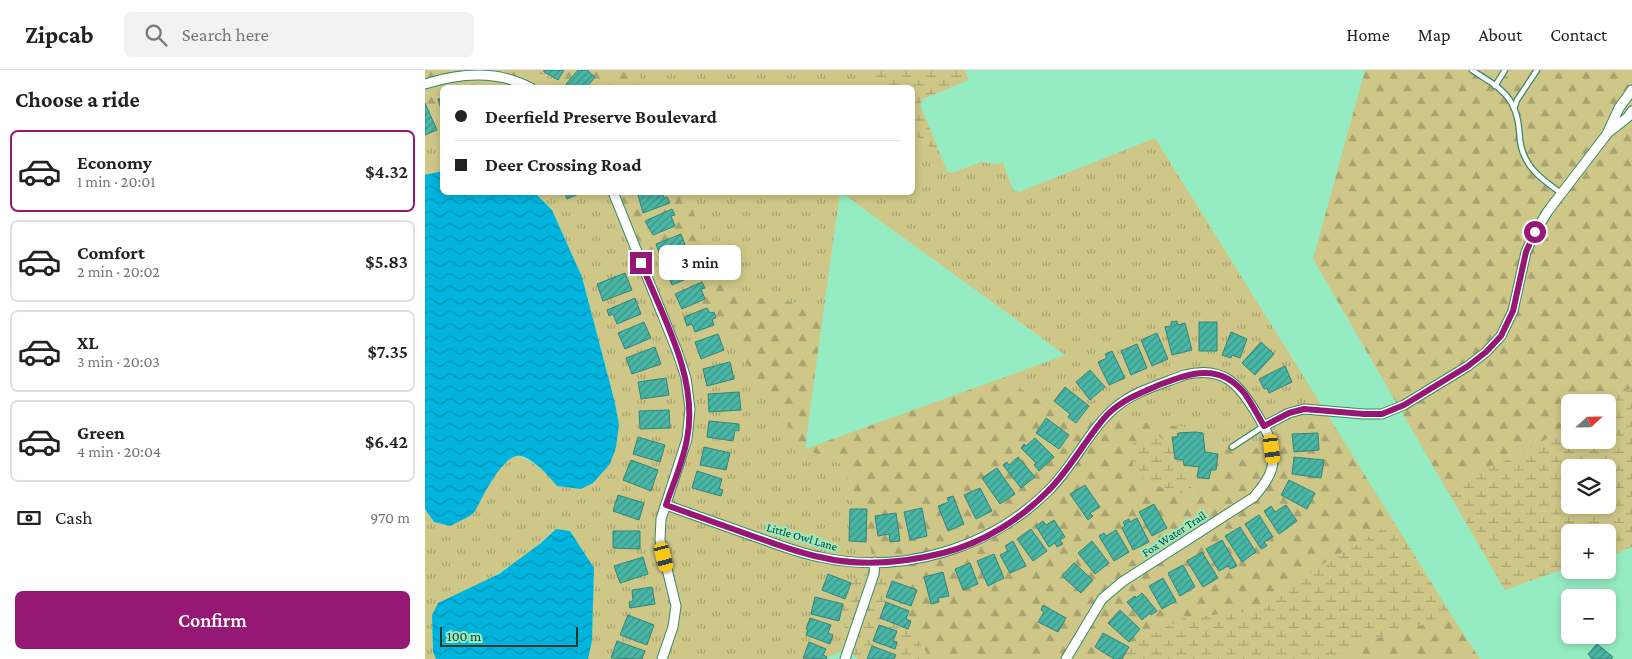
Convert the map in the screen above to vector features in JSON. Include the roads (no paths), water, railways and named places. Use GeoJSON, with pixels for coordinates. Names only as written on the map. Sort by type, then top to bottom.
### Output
{"type":"FeatureCollection","features":[{"type":"Feature","properties":{"kind":"street"},"geometry":{"type":"LineString","coordinates":[[425,84],[460,75],[479,74],[502,77],[526,85]]}},
{"type":"Feature","properties":{"kind":"street"},"geometry":{"type":"LineString","coordinates":[[1607,134],[1619,108],[1632,90]]}},
{"type":"Feature","properties":{"kind":"street"},"geometry":{"type":"LineString","coordinates":[[1264,426],[1289,413],[1304,409],[1382,414],[1404,405],[1468,366],[1486,352],[1501,336],[1513,311],[1526,252],[1535,232],[1561,193],[1607,134],[1628,117],[1632,111]]}},
{"type":"Feature","properties":{"kind":"street"},"geometry":{"type":"LineString","coordinates":[[614,195],[677,351],[686,378],[690,409],[687,439],[661,520],[660,540],[676,606],[673,627],[662,659]]}},
{"type":"Feature","properties":{"kind":"street","name":"Little Owl Lane"},"geometry":{"type":"LineString","coordinates":[[666,505],[820,558],[852,562],[908,560],[945,553],[978,540],[1025,512],[1068,469],[1105,417],[1116,407],[1131,397],[1185,375],[1208,372],[1224,377],[1244,393],[1264,426]]}},
{"type":"Feature","properties":{"kind":"street","name":"Fox Water Trail"},"geometry":{"type":"LineString","coordinates":[[1066,659],[1102,599],[1122,582],[1254,497],[1267,481],[1273,460],[1270,437],[1264,426]]}},
{"type":"Feature","properties":{"kind":"street"},"geometry":{"type":"LineString","coordinates":[[845,659],[874,574],[875,562]]}},
{"type":"Feature","properties":{"kind":"lane"},"geometry":{"type":"LineString","coordinates":[[1471,70],[1505,94],[1519,124],[1520,140],[1525,159],[1539,178],[1561,193]]}},
{"type":"Feature","properties":{"kind":"lane"},"geometry":{"type":"LineString","coordinates":[[1495,86],[1505,70]]}},
{"type":"Feature","properties":{"kind":"lane"},"geometry":{"type":"LineString","coordinates":[[1514,110],[1517,100],[1537,70]]}},
{"type":"Feature","properties":{"kind":"lane"},"geometry":{"type":"LineString","coordinates":[[1232,447],[1264,426]]}},
{"type":"Feature","properties":{"kind":"water"},"geometry":{"type":"Polygon","coordinates":[[[440,171],[440,195],[537,195],[552,210],[582,277],[619,425],[616,447],[610,464],[593,483],[581,489],[557,486],[536,464],[521,456],[514,457],[500,468],[475,511],[470,516],[450,526],[434,522],[425,509],[425,175],[440,171]]]}},
{"type":"Feature","properties":{"kind":"water"},"geometry":{"type":"Polygon","coordinates":[[[556,529],[570,531],[594,568],[592,641],[588,659],[436,659],[433,652],[432,615],[438,603],[499,574],[541,543],[556,529]]]}}]}
